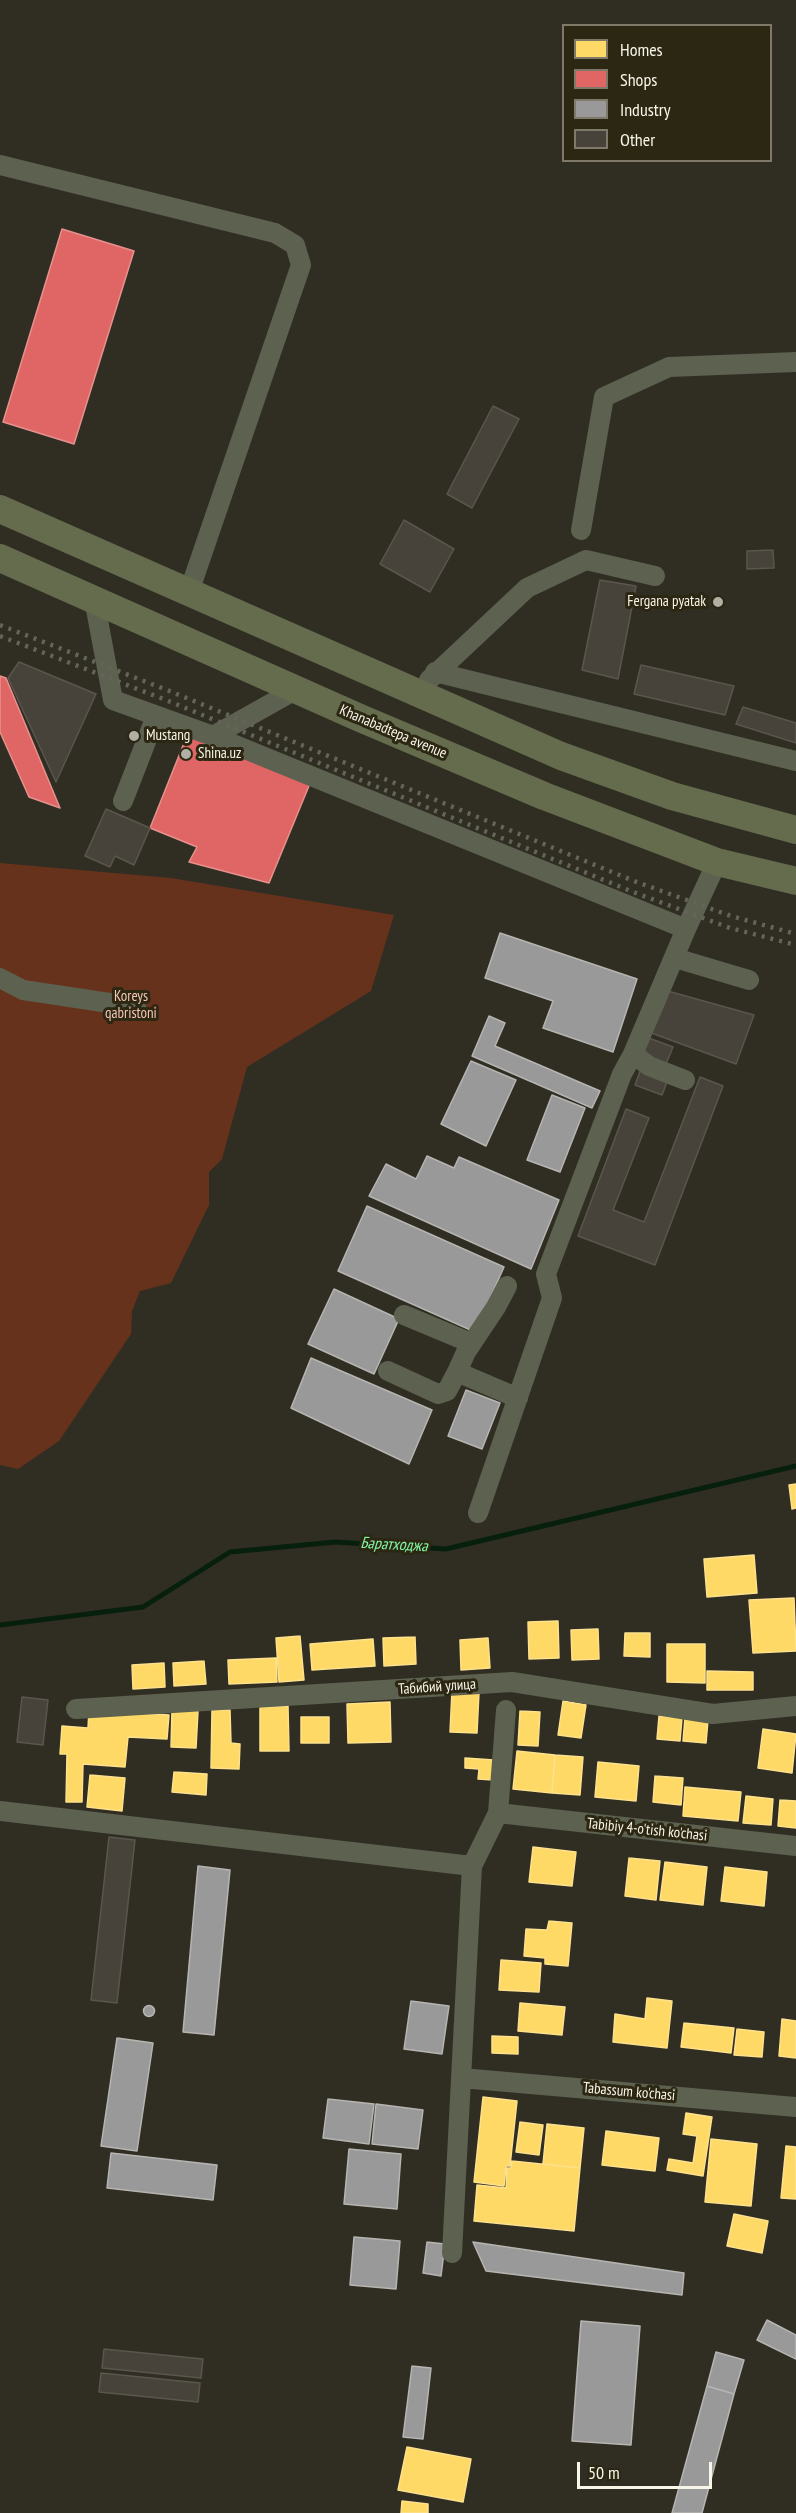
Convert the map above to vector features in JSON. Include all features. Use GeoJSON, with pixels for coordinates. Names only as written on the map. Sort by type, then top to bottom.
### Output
{"type":"FeatureCollection","features":[{"type":"Feature","properties":{"kind":"highway"},"geometry":{"type":"LineString","coordinates":[[0,508],[189,592],[426,683],[561,756],[672,796],[796,830]]}},
{"type":"Feature","properties":{"kind":"highway","name":"Khanabadtepa avenue"},"geometry":{"type":"LineString","coordinates":[[0,558],[544,796],[717,862],[796,881]]}},
{"type":"Feature","properties":{"kind":"highway"},"geometry":{"type":"LineString","coordinates":[[659,838],[672,796]]}},
{"type":"Feature","properties":{"kind":"street"},"geometry":{"type":"LineString","coordinates":[[0,165],[275,232],[295,245],[301,265],[189,592]]}},
{"type":"Feature","properties":{"kind":"street"},"geometry":{"type":"LineString","coordinates":[[581,530],[604,397],[669,367],[796,362]]}},
{"type":"Feature","properties":{"kind":"street"},"geometry":{"type":"LineString","coordinates":[[426,683],[527,588],[586,560],[655,576]]}},
{"type":"Feature","properties":{"kind":"street"},"geometry":{"type":"LineString","coordinates":[[94,599],[113,700],[213,736],[686,930]]}},
{"type":"Feature","properties":{"kind":"street"},"geometry":{"type":"LineString","coordinates":[[426,683],[796,761]]}},
{"type":"Feature","properties":{"kind":"street"},"geometry":{"type":"LineString","coordinates":[[213,736],[297,689]]}},
{"type":"Feature","properties":{"kind":"street"},"geometry":{"type":"LineString","coordinates":[[123,801],[156,716]]}},
{"type":"Feature","properties":{"kind":"street"},"geometry":{"type":"LineString","coordinates":[[478,1513],[552,1298],[546,1274],[622,1074],[633,1054],[717,862]]}},
{"type":"Feature","properties":{"kind":"street"},"geometry":{"type":"LineString","coordinates":[[675,958],[749,980]]}},
{"type":"Feature","properties":{"kind":"street"},"geometry":{"type":"LineString","coordinates":[[0,978],[23,990],[136,1007]]}},
{"type":"Feature","properties":{"kind":"street"},"geometry":{"type":"LineString","coordinates":[[633,1054],[649,1066],[685,1080]]}},
{"type":"Feature","properties":{"kind":"street"},"geometry":{"type":"LineString","coordinates":[[388,1371],[438,1394],[447,1390],[471,1343],[496,1307],[507,1286]]}},
{"type":"Feature","properties":{"kind":"street"},"geometry":{"type":"LineString","coordinates":[[404,1315],[471,1343]]}},
{"type":"Feature","properties":{"kind":"street"},"geometry":{"type":"LineString","coordinates":[[457,1372],[518,1398]]}},
{"type":"Feature","properties":{"kind":"street","name":"Табибий улица"},"geometry":{"type":"LineString","coordinates":[[76,1709],[512,1682],[713,1714],[796,1706]]}},
{"type":"Feature","properties":{"kind":"street"},"geometry":{"type":"LineString","coordinates":[[452,2253],[472,1866],[498,1813],[506,1710]]}},
{"type":"Feature","properties":{"kind":"street"},"geometry":{"type":"LineString","coordinates":[[0,1810],[472,1866]]}},
{"type":"Feature","properties":{"kind":"street","name":"Tabibiy 4-o'tish ko'chasi"},"geometry":{"type":"LineString","coordinates":[[498,1813],[796,1846]]}},
{"type":"Feature","properties":{"kind":"street","name":"Tabassum ko'chasi"},"geometry":{"type":"LineString","coordinates":[[461,2078],[796,2107]]}},
{"type":"Feature","properties":{"kind":"green space","name":"Koreys qabristoni"},"geometry":{"type":"Polygon","coordinates":[[[0,863],[171,878],[394,915],[371,991],[247,1067],[222,1159],[209,1172],[209,1205],[171,1283],[140,1291],[132,1311],[131,1334],[59,1441],[18,1469],[0,1465],[0,863]]]}},
{"type":"Feature","properties":{"kind":"building: Homes"},"geometry":{"type":"Polygon","coordinates":[[[796,1484],[796,1508],[792,1509],[789,1485],[796,1484]]]}},
{"type":"Feature","properties":{"kind":"building: Homes"},"geometry":{"type":"Polygon","coordinates":[[[754,1555],[757,1593],[707,1597],[704,1559],[754,1555]]]}},
{"type":"Feature","properties":{"kind":"building: Homes"},"geometry":{"type":"Polygon","coordinates":[[[794,1598],[796,1651],[753,1653],[749,1600],[794,1598]]]}},
{"type":"Feature","properties":{"kind":"building: Homes"},"geometry":{"type":"Polygon","coordinates":[[[558,1621],[559,1658],[529,1659],[528,1622],[558,1621]]]}},
{"type":"Feature","properties":{"kind":"building: Homes"},"geometry":{"type":"Polygon","coordinates":[[[598,1629],[599,1659],[572,1660],[571,1630],[598,1629]]]}},
{"type":"Feature","properties":{"kind":"building: Homes"},"geometry":{"type":"Polygon","coordinates":[[[625,1633],[650,1633],[650,1657],[624,1656],[625,1633]]]}},
{"type":"Feature","properties":{"kind":"building: Homes"},"geometry":{"type":"Polygon","coordinates":[[[300,1636],[304,1680],[279,1682],[276,1638],[300,1636]]]}},
{"type":"Feature","properties":{"kind":"building: Homes"},"geometry":{"type":"Polygon","coordinates":[[[415,1637],[416,1664],[384,1666],[383,1638],[415,1637]]]}},
{"type":"Feature","properties":{"kind":"building: Homes"},"geometry":{"type":"Polygon","coordinates":[[[488,1638],[490,1668],[461,1670],[460,1640],[488,1638]]]}},
{"type":"Feature","properties":{"kind":"building: Homes"},"geometry":{"type":"Polygon","coordinates":[[[373,1639],[375,1666],[312,1670],[310,1644],[373,1639]]]}},
{"type":"Feature","properties":{"kind":"building: Homes"},"geometry":{"type":"Polygon","coordinates":[[[667,1644],[705,1644],[705,1683],[667,1682],[667,1644]]]}},
{"type":"Feature","properties":{"kind":"building: Homes"},"geometry":{"type":"Polygon","coordinates":[[[276,1658],[277,1682],[229,1684],[228,1660],[276,1658]]]}},
{"type":"Feature","properties":{"kind":"building: Homes"},"geometry":{"type":"Polygon","coordinates":[[[204,1661],[206,1684],[174,1686],[173,1663],[204,1661]]]}},
{"type":"Feature","properties":{"kind":"building: Homes"},"geometry":{"type":"Polygon","coordinates":[[[164,1663],[165,1687],[133,1689],[132,1665],[164,1663]]]}},
{"type":"Feature","properties":{"kind":"building: Homes"},"geometry":{"type":"Polygon","coordinates":[[[707,1671],[753,1672],[753,1690],[707,1690],[707,1671]]]}},
{"type":"Feature","properties":{"kind":"building: Homes"},"geometry":{"type":"Polygon","coordinates":[[[452,1691],[479,1692],[477,1733],[450,1732],[452,1691]]]}},
{"type":"Feature","properties":{"kind":"building: Homes"},"geometry":{"type":"Polygon","coordinates":[[[563,1701],[586,1705],[581,1738],[558,1735],[563,1701]]]}},
{"type":"Feature","properties":{"kind":"building: Homes"},"geometry":{"type":"Polygon","coordinates":[[[390,1702],[391,1742],[348,1743],[347,1704],[390,1702]]]}},
{"type":"Feature","properties":{"kind":"building: Homes"},"geometry":{"type":"Polygon","coordinates":[[[288,1706],[289,1751],[260,1751],[260,1707],[288,1706]]]}},
{"type":"Feature","properties":{"kind":"building: Homes"},"geometry":{"type":"Polygon","coordinates":[[[89,1710],[169,1715],[167,1739],[128,1737],[125,1767],[83,1764],[82,1802],[66,1802],[67,1754],[60,1754],[62,1726],[88,1728],[89,1710]]]}},
{"type":"Feature","properties":{"kind":"building: Homes"},"geometry":{"type":"Polygon","coordinates":[[[172,1710],[198,1711],[196,1748],[171,1747],[172,1710]]]}},
{"type":"Feature","properties":{"kind":"building: Homes"},"geometry":{"type":"Polygon","coordinates":[[[212,1710],[230,1710],[231,1743],[240,1744],[239,1769],[211,1768],[212,1710]]]}},
{"type":"Feature","properties":{"kind":"building: Homes"},"geometry":{"type":"Polygon","coordinates":[[[520,1711],[540,1712],[538,1746],[518,1745],[520,1711]]]}},
{"type":"Feature","properties":{"kind":"building: Homes"},"geometry":{"type":"Polygon","coordinates":[[[659,1716],[682,1718],[680,1741],[657,1739],[659,1716]]]}},
{"type":"Feature","properties":{"kind":"building: Homes"},"geometry":{"type":"Polygon","coordinates":[[[301,1717],[329,1717],[329,1743],[301,1743],[301,1717]]]}},
{"type":"Feature","properties":{"kind":"building: Homes"},"geometry":{"type":"Polygon","coordinates":[[[685,1718],[708,1720],[706,1743],[683,1741],[685,1718]]]}},
{"type":"Feature","properties":{"kind":"building: Homes"},"geometry":{"type":"Polygon","coordinates":[[[763,1729],[796,1734],[792,1773],[758,1768],[763,1729]]]}},
{"type":"Feature","properties":{"kind":"building: Homes"},"geometry":{"type":"Polygon","coordinates":[[[517,1751],[555,1755],[552,1793],[513,1789],[517,1751]]]}},
{"type":"Feature","properties":{"kind":"building: Homes"},"geometry":{"type":"Polygon","coordinates":[[[555,1755],[583,1757],[580,1795],[552,1793],[555,1755]]]}},
{"type":"Feature","properties":{"kind":"building: Homes"},"geometry":{"type":"Polygon","coordinates":[[[465,1758],[494,1760],[493,1780],[478,1779],[479,1769],[465,1768],[465,1758]]]}},
{"type":"Feature","properties":{"kind":"building: Homes"},"geometry":{"type":"Polygon","coordinates":[[[598,1762],[639,1766],[636,1801],[595,1797],[598,1762]]]}},
{"type":"Feature","properties":{"kind":"building: Homes"},"geometry":{"type":"Polygon","coordinates":[[[174,1772],[207,1774],[206,1795],[172,1792],[174,1772]]]}},
{"type":"Feature","properties":{"kind":"building: Homes"},"geometry":{"type":"Polygon","coordinates":[[[90,1775],[125,1778],[122,1811],[87,1807],[90,1775]]]}},
{"type":"Feature","properties":{"kind":"building: Homes"},"geometry":{"type":"Polygon","coordinates":[[[655,1776],[683,1778],[681,1805],[653,1802],[655,1776]]]}},
{"type":"Feature","properties":{"kind":"building: Homes"},"geometry":{"type":"Polygon","coordinates":[[[685,1787],[741,1792],[738,1821],[683,1816],[685,1787]]]}},
{"type":"Feature","properties":{"kind":"building: Homes"},"geometry":{"type":"Polygon","coordinates":[[[746,1796],[773,1799],[771,1825],[743,1823],[746,1796]]]}},
{"type":"Feature","properties":{"kind":"building: Homes"},"geometry":{"type":"Polygon","coordinates":[[[780,1800],[796,1801],[796,1828],[778,1826],[780,1800]]]}},
{"type":"Feature","properties":{"kind":"building: Homes"},"geometry":{"type":"Polygon","coordinates":[[[533,1847],[576,1852],[572,1886],[529,1882],[533,1847]]]}},
{"type":"Feature","properties":{"kind":"building: Homes"},"geometry":{"type":"Polygon","coordinates":[[[629,1858],[660,1861],[656,1900],[625,1896],[629,1858]]]}},
{"type":"Feature","properties":{"kind":"building: Homes"},"geometry":{"type":"Polygon","coordinates":[[[665,1862],[707,1867],[703,1905],[660,1900],[665,1862]]]}},
{"type":"Feature","properties":{"kind":"building: Homes"},"geometry":{"type":"Polygon","coordinates":[[[725,1867],[767,1872],[764,1906],[721,1901],[725,1867]]]}},
{"type":"Feature","properties":{"kind":"building: Homes"},"geometry":{"type":"Polygon","coordinates":[[[549,1921],[572,1923],[568,1966],[545,1964],[545,1958],[524,1956],[526,1929],[547,1930],[549,1921]]]}},
{"type":"Feature","properties":{"kind":"building: Homes"},"geometry":{"type":"Polygon","coordinates":[[[501,1960],[541,1963],[539,1992],[499,1990],[501,1960]]]}},
{"type":"Feature","properties":{"kind":"building: Homes"},"geometry":{"type":"Polygon","coordinates":[[[647,1998],[672,2001],[667,2048],[613,2042],[615,2014],[645,2019],[647,1998]]]}},
{"type":"Feature","properties":{"kind":"building: Homes"},"geometry":{"type":"Polygon","coordinates":[[[520,2003],[565,2007],[562,2035],[518,2031],[520,2003]]]}},
{"type":"Feature","properties":{"kind":"building: Homes"},"geometry":{"type":"Polygon","coordinates":[[[782,2019],[796,2021],[796,2058],[779,2056],[782,2019]]]}},
{"type":"Feature","properties":{"kind":"building: Homes"},"geometry":{"type":"Polygon","coordinates":[[[684,2023],[734,2028],[731,2053],[681,2047],[684,2023]]]}},
{"type":"Feature","properties":{"kind":"building: Homes"},"geometry":{"type":"Polygon","coordinates":[[[737,2029],[764,2032],[762,2057],[734,2055],[737,2029]]]}},
{"type":"Feature","properties":{"kind":"building: Homes"},"geometry":{"type":"Polygon","coordinates":[[[492,2036],[518,2037],[518,2054],[492,2053],[492,2036]]]}},
{"type":"Feature","properties":{"kind":"building: Homes"},"geometry":{"type":"Polygon","coordinates":[[[483,2097],[517,2101],[510,2166],[506,2166],[504,2186],[474,2182],[483,2097]]]}},
{"type":"Feature","properties":{"kind":"building: Homes"},"geometry":{"type":"Polygon","coordinates":[[[686,2113],[712,2117],[703,2176],[667,2170],[669,2159],[693,2163],[697,2136],[683,2134],[686,2113]]]}},
{"type":"Feature","properties":{"kind":"building: Homes"},"geometry":{"type":"Polygon","coordinates":[[[520,2122],[543,2125],[539,2155],[516,2152],[520,2122]]]}},
{"type":"Feature","properties":{"kind":"building: Homes"},"geometry":{"type":"Polygon","coordinates":[[[547,2124],[584,2128],[580,2168],[543,2164],[547,2124]]]}},
{"type":"Feature","properties":{"kind":"building: Homes"},"geometry":{"type":"Polygon","coordinates":[[[606,2131],[659,2138],[655,2171],[602,2165],[606,2131]]]}},
{"type":"Feature","properties":{"kind":"building: Homes"},"geometry":{"type":"Polygon","coordinates":[[[711,2139],[757,2144],[751,2206],[705,2202],[711,2139]]]}},
{"type":"Feature","properties":{"kind":"building: Homes"},"geometry":{"type":"Polygon","coordinates":[[[786,2146],[796,2147],[796,2199],[781,2198],[786,2146]]]}},
{"type":"Feature","properties":{"kind":"building: Homes"},"geometry":{"type":"Polygon","coordinates":[[[512,2161],[580,2168],[574,2231],[474,2221],[477,2185],[506,2188],[507,2168],[511,2168],[512,2161]]]}},
{"type":"Feature","properties":{"kind":"building: Homes"},"geometry":{"type":"Polygon","coordinates":[[[734,2214],[768,2221],[762,2253],[727,2246],[734,2214]]]}},
{"type":"Feature","properties":{"kind":"building: Homes"},"geometry":{"type":"Polygon","coordinates":[[[407,2447],[471,2459],[463,2502],[398,2490],[407,2447]]]}},
{"type":"Feature","properties":{"kind":"building: Homes"},"geometry":{"type":"Polygon","coordinates":[[[402,2501],[428,2504],[428,2513],[401,2513],[402,2501]]]}},
{"type":"Feature","properties":{"kind":"building: Shops"},"geometry":{"type":"Polygon","coordinates":[[[62,229],[134,251],[74,444],[3,422],[62,229]]]}},
{"type":"Feature","properties":{"kind":"building: Shops"},"geometry":{"type":"Polygon","coordinates":[[[0,676],[6,678],[60,808],[29,797],[0,732],[0,676]]]}},
{"type":"Feature","properties":{"kind":"building: Shops"},"geometry":{"type":"Polygon","coordinates":[[[188,733],[311,781],[269,883],[189,862],[197,847],[150,828],[188,733]]]}},
{"type":"Feature","properties":{"kind":"building: Industry"},"geometry":{"type":"Polygon","coordinates":[[[500,933],[637,979],[613,1052],[543,1028],[553,1001],[485,978],[500,933]]]}},
{"type":"Feature","properties":{"kind":"building: Industry"},"geometry":{"type":"Polygon","coordinates":[[[489,1016],[505,1023],[495,1046],[600,1091],[592,1108],[472,1056],[489,1016]]]}},
{"type":"Feature","properties":{"kind":"building: Industry"},"geometry":{"type":"Polygon","coordinates":[[[471,1061],[516,1080],[486,1146],[441,1124],[471,1061]]]}},
{"type":"Feature","properties":{"kind":"building: Industry"},"geometry":{"type":"Polygon","coordinates":[[[552,1095],[585,1108],[560,1172],[527,1160],[552,1095]]]}},
{"type":"Feature","properties":{"kind":"building: Industry"},"geometry":{"type":"Polygon","coordinates":[[[427,1156],[454,1168],[459,1157],[559,1200],[531,1269],[369,1196],[386,1164],[416,1179],[427,1156]]]}},
{"type":"Feature","properties":{"kind":"building: Industry"},"geometry":{"type":"Polygon","coordinates":[[[367,1206],[504,1267],[475,1332],[338,1271],[367,1206]]]}},
{"type":"Feature","properties":{"kind":"building: Industry"},"geometry":{"type":"Polygon","coordinates":[[[334,1289],[399,1319],[374,1374],[308,1344],[334,1289]]]}},
{"type":"Feature","properties":{"kind":"building: Industry"},"geometry":{"type":"Polygon","coordinates":[[[311,1358],[432,1410],[409,1464],[291,1408],[311,1358]]]}},
{"type":"Feature","properties":{"kind":"building: Industry"},"geometry":{"type":"Polygon","coordinates":[[[466,1390],[500,1403],[482,1449],[448,1436],[466,1390]]]}},
{"type":"Feature","properties":{"kind":"building: Industry"},"geometry":{"type":"Polygon","coordinates":[[[198,1866],[230,1870],[214,2035],[183,2032],[198,1866]]]}},
{"type":"Feature","properties":{"kind":"building: Industry"},"geometry":{"type":"Polygon","coordinates":[[[411,2001],[449,2006],[442,2054],[404,2049],[411,2001]]]}},
{"type":"Feature","properties":{"kind":"building: Industry"},"geometry":{"type":"Polygon","coordinates":[[[149,2005],[155,2011],[149,2017],[143,2011],[149,2005]]]}},
{"type":"Feature","properties":{"kind":"building: Industry"},"geometry":{"type":"Polygon","coordinates":[[[117,2038],[153,2043],[137,2151],[101,2146],[117,2038]]]}},
{"type":"Feature","properties":{"kind":"building: Industry"},"geometry":{"type":"Polygon","coordinates":[[[328,2099],[374,2104],[369,2144],[323,2138],[328,2099]]]}},
{"type":"Feature","properties":{"kind":"building: Industry"},"geometry":{"type":"Polygon","coordinates":[[[376,2104],[423,2110],[418,2149],[372,2144],[376,2104]]]}},
{"type":"Feature","properties":{"kind":"building: Industry"},"geometry":{"type":"Polygon","coordinates":[[[349,2149],[401,2154],[397,2209],[344,2204],[349,2149]]]}},
{"type":"Feature","properties":{"kind":"building: Industry"},"geometry":{"type":"Polygon","coordinates":[[[111,2153],[217,2165],[213,2200],[107,2188],[111,2153]]]}},
{"type":"Feature","properties":{"kind":"building: Industry"},"geometry":{"type":"Polygon","coordinates":[[[354,2237],[400,2241],[396,2289],[350,2285],[354,2237]]]}},
{"type":"Feature","properties":{"kind":"building: Industry"},"geometry":{"type":"Polygon","coordinates":[[[427,2242],[445,2244],[441,2276],[423,2273],[427,2242]]]}},
{"type":"Feature","properties":{"kind":"building: Industry"},"geometry":{"type":"Polygon","coordinates":[[[473,2242],[684,2273],[682,2295],[486,2271],[473,2242]]]}},
{"type":"Feature","properties":{"kind":"building: Industry"},"geometry":{"type":"Polygon","coordinates":[[[767,2320],[796,2335],[796,2359],[757,2340],[767,2320]]]}},
{"type":"Feature","properties":{"kind":"building: Industry"},"geometry":{"type":"Polygon","coordinates":[[[581,2321],[640,2326],[631,2445],[572,2441],[581,2321]]]}},
{"type":"Feature","properties":{"kind":"building: Industry"},"geometry":{"type":"Polygon","coordinates":[[[716,2352],[744,2360],[734,2394],[707,2386],[716,2352]]]}},
{"type":"Feature","properties":{"kind":"building: Industry"},"geometry":{"type":"Polygon","coordinates":[[[412,2366],[431,2368],[423,2439],[403,2437],[412,2366]]]}},
{"type":"Feature","properties":{"kind":"building: Industry"},"geometry":{"type":"Polygon","coordinates":[[[707,2386],[734,2394],[702,2513],[672,2513],[707,2386]]]}},
{"type":"Feature","properties":{"kind":"building: Other"},"geometry":{"type":"Polygon","coordinates":[[[493,406],[519,419],[472,508],[447,494],[493,406]]]}},
{"type":"Feature","properties":{"kind":"building: Other"},"geometry":{"type":"Polygon","coordinates":[[[404,520],[454,549],[430,592],[380,564],[404,520]]]}},
{"type":"Feature","properties":{"kind":"building: Other"},"geometry":{"type":"Polygon","coordinates":[[[773,550],[774,568],[747,569],[747,551],[773,550]]]}},
{"type":"Feature","properties":{"kind":"building: Other"},"geometry":{"type":"Polygon","coordinates":[[[600,580],[636,586],[618,679],[582,670],[600,580]]]}},
{"type":"Feature","properties":{"kind":"building: Other"},"geometry":{"type":"Polygon","coordinates":[[[19,662],[96,694],[56,782],[8,678],[19,662]]]}},
{"type":"Feature","properties":{"kind":"building: Other"},"geometry":{"type":"Polygon","coordinates":[[[641,665],[734,686],[725,715],[634,694],[641,665]]]}},
{"type":"Feature","properties":{"kind":"building: Other"},"geometry":{"type":"Polygon","coordinates":[[[743,707],[796,723],[796,743],[736,724],[743,707]]]}},
{"type":"Feature","properties":{"kind":"building: Other"},"geometry":{"type":"Polygon","coordinates":[[[106,809],[150,828],[134,865],[115,856],[110,867],[85,856],[106,809]]]}},
{"type":"Feature","properties":{"kind":"building: Other"},"geometry":{"type":"Polygon","coordinates":[[[664,990],[754,1015],[736,1064],[646,1031],[664,990]]]}},
{"type":"Feature","properties":{"kind":"building: Other"},"geometry":{"type":"Polygon","coordinates":[[[646,1037],[673,1047],[666,1064],[640,1054],[646,1037]]]}},
{"type":"Feature","properties":{"kind":"building: Other"},"geometry":{"type":"Polygon","coordinates":[[[642,1066],[669,1077],[662,1095],[635,1085],[642,1066]]]}},
{"type":"Feature","properties":{"kind":"building: Other"},"geometry":{"type":"Polygon","coordinates":[[[700,1077],[723,1086],[655,1265],[578,1236],[626,1109],[649,1118],[613,1210],[644,1222],[700,1077]]]}},
{"type":"Feature","properties":{"kind":"building: Other"},"geometry":{"type":"Polygon","coordinates":[[[22,1697],[48,1700],[43,1745],[17,1742],[22,1697]]]}},
{"type":"Feature","properties":{"kind":"building: Other"},"geometry":{"type":"Polygon","coordinates":[[[109,1837],[135,1840],[117,2003],[91,2000],[109,1837]]]}},
{"type":"Feature","properties":{"kind":"building: Other"},"geometry":{"type":"Polygon","coordinates":[[[104,2349],[203,2359],[201,2378],[102,2368],[104,2349]]]}},
{"type":"Feature","properties":{"kind":"building: Other"},"geometry":{"type":"Polygon","coordinates":[[[101,2373],[200,2383],[198,2402],[99,2392],[101,2373]]]}},
{"type":"Feature","properties":{"kind":"waterway","name":"Баратходжа"},"geometry":{"type":"LineString","coordinates":[[0,1625],[143,1607],[230,1552],[335,1542],[446,1549],[796,1466]]}},
{"type":"Feature","properties":{"kind":"railway"},"geometry":{"type":"LineString","coordinates":[[0,625],[167,690],[634,881],[731,916],[796,934]]}},
{"type":"Feature","properties":{"kind":"railway"},"geometry":{"type":"LineString","coordinates":[[0,636],[166,700],[633,892],[730,928],[796,945]]}},
{"type":"Feature","properties":{"kind":"place","name":"Fergana pyatak"},"geometry":{"type":"Point","coordinates":[718,602]}},
{"type":"Feature","properties":{"kind":"place","name":"Mustang"},"geometry":{"type":"Point","coordinates":[134,736]}},
{"type":"Feature","properties":{"kind":"place","name":"Shina.uz"},"geometry":{"type":"Point","coordinates":[186,754]}}]}
